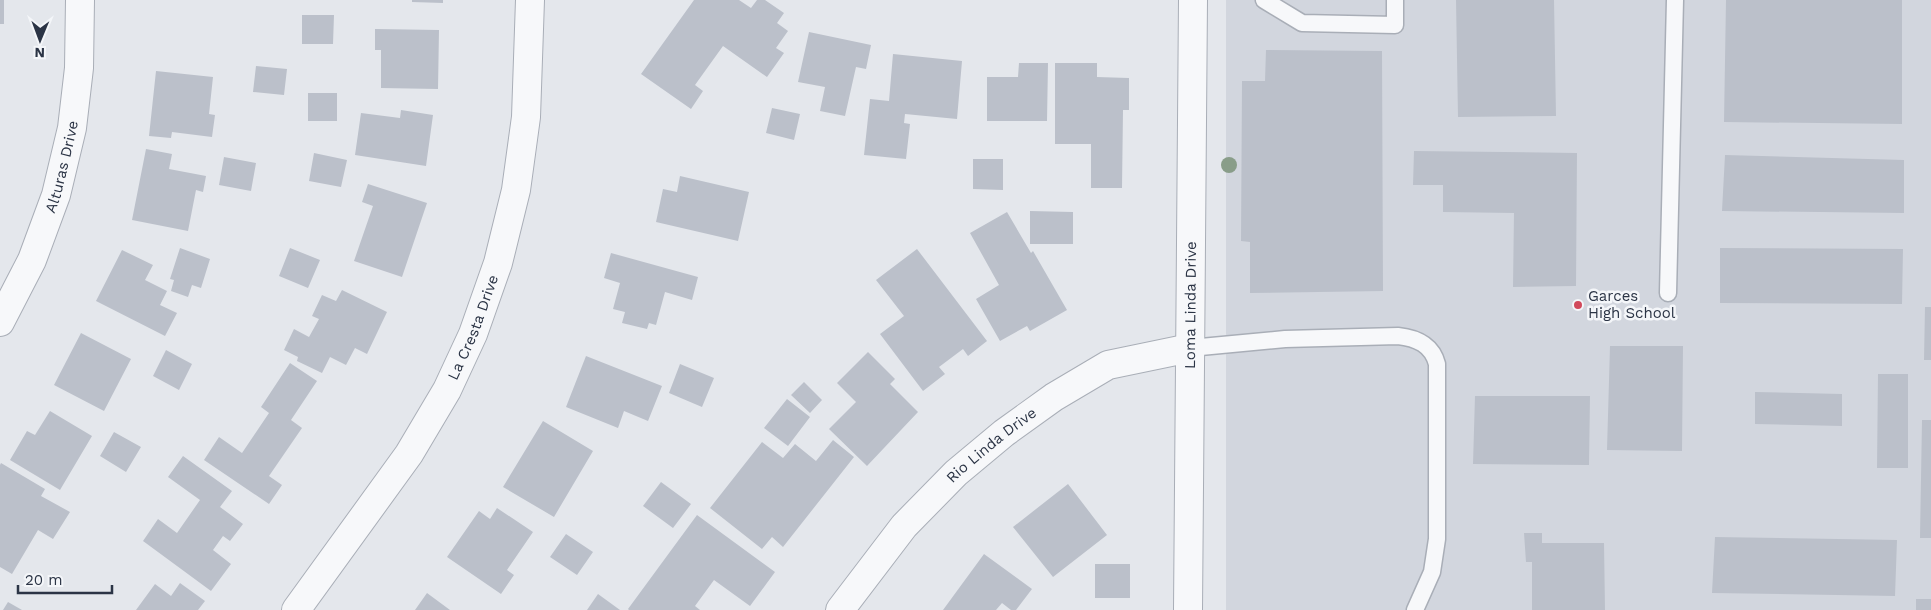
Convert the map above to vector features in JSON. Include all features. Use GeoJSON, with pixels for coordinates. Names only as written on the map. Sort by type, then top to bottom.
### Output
{"type":"FeatureCollection","features":[{"type":"Feature","properties":{"kind":"street","name":"Alturas Drive"},"geometry":{"type":"LineString","coordinates":[[0,322],[32,260],[56,195],[72,128],[79,68],[80,0]]}},
{"type":"Feature","properties":{"kind":"street","name":"La Cresta Drive"},"geometry":{"type":"LineString","coordinates":[[296,610],[409,454],[447,390],[473,334],[498,263],[516,190],[526,117],[530,0]]}},
{"type":"Feature","properties":{"kind":"street","name":"Loma Linda Drive"},"geometry":{"type":"LineString","coordinates":[[1188,610],[1193,0]]}},
{"type":"Feature","properties":{"kind":"street","name":"Rio Linda Drive"},"geometry":{"type":"LineString","coordinates":[[840,610],[863,577],[904,526],[956,473],[1004,433],[1054,397],[1108,365],[1190,348]]}},
{"type":"Feature","properties":{"kind":"lane"},"geometry":{"type":"LineString","coordinates":[[1264,0],[1302,23],[1395,26],[1395,0]]}},
{"type":"Feature","properties":{"kind":"lane"},"geometry":{"type":"LineString","coordinates":[[1668,293],[1675,0]]}},
{"type":"Feature","properties":{"kind":"lane"},"geometry":{"type":"LineString","coordinates":[[1190,348],[1285,339],[1388,336],[1412,337],[1423,343],[1435,356],[1437,364],[1437,539],[1432,572],[1415,610]]}},
{"type":"Feature","properties":{"kind":"shaded area","name":"Garces High School"},"geometry":{"type":"Polygon","coordinates":[[[1226,0],[1931,0],[1931,610],[1226,610],[1226,0]]]}},
{"type":"Feature","properties":{"kind":"building"},"geometry":{"type":"Polygon","coordinates":[[[0,0],[4,0],[4,24],[0,24],[0,0]]]}},
{"type":"Feature","properties":{"kind":"building"},"geometry":{"type":"Polygon","coordinates":[[[412,0],[443,0],[443,3],[412,2],[412,0]]]}},
{"type":"Feature","properties":{"kind":"building"},"geometry":{"type":"Polygon","coordinates":[[[694,0],[739,0],[751,8],[757,0],[765,0],[784,13],[777,23],[788,31],[776,48],[784,53],[767,77],[723,46],[695,85],[703,91],[691,109],[641,74],[694,0]]]}},
{"type":"Feature","properties":{"kind":"building"},"geometry":{"type":"Polygon","coordinates":[[[1456,0],[1554,0],[1556,116],[1458,117],[1456,0]]]}},
{"type":"Feature","properties":{"kind":"building"},"geometry":{"type":"Polygon","coordinates":[[[1726,0],[1902,0],[1902,124],[1724,122],[1726,0]]]}},
{"type":"Feature","properties":{"kind":"building"},"geometry":{"type":"Polygon","coordinates":[[[302,15],[334,15],[333,44],[302,44],[302,15]]]}},
{"type":"Feature","properties":{"kind":"building"},"geometry":{"type":"Polygon","coordinates":[[[375,29],[439,30],[438,89],[381,88],[381,50],[375,50],[375,29]]]}},
{"type":"Feature","properties":{"kind":"building"},"geometry":{"type":"Polygon","coordinates":[[[809,32],[871,45],[866,69],[856,67],[845,116],[820,111],[825,87],[798,82],[809,32]]]}},
{"type":"Feature","properties":{"kind":"building"},"geometry":{"type":"Polygon","coordinates":[[[1266,50],[1382,51],[1383,291],[1250,293],[1250,242],[1241,241],[1242,81],[1265,81],[1266,50]]]}},
{"type":"Feature","properties":{"kind":"building"},"geometry":{"type":"Polygon","coordinates":[[[893,54],[962,61],[957,119],[905,114],[904,123],[910,124],[906,159],[864,155],[870,99],[889,101],[893,54]]]}},
{"type":"Feature","properties":{"kind":"building"},"geometry":{"type":"Polygon","coordinates":[[[1019,63],[1048,63],[1047,121],[987,121],[987,77],[1018,77],[1019,63]]]}},
{"type":"Feature","properties":{"kind":"building"},"geometry":{"type":"Polygon","coordinates":[[[1055,63],[1097,63],[1097,77],[1129,78],[1129,110],[1123,110],[1122,188],[1091,188],[1091,144],[1055,144],[1055,63]]]}},
{"type":"Feature","properties":{"kind":"building"},"geometry":{"type":"Polygon","coordinates":[[[256,66],[287,69],[284,95],[253,92],[256,66]]]}},
{"type":"Feature","properties":{"kind":"building"},"geometry":{"type":"Polygon","coordinates":[[[156,71],[213,77],[209,114],[215,115],[212,137],[172,132],[171,138],[149,136],[156,71]]]}},
{"type":"Feature","properties":{"kind":"building"},"geometry":{"type":"Polygon","coordinates":[[[308,93],[337,93],[337,121],[308,121],[308,93]]]}},
{"type":"Feature","properties":{"kind":"building"},"geometry":{"type":"Polygon","coordinates":[[[772,108],[800,114],[794,140],[766,133],[772,108]]]}},
{"type":"Feature","properties":{"kind":"building"},"geometry":{"type":"Polygon","coordinates":[[[401,110],[433,115],[426,166],[355,155],[361,113],[400,118],[401,110]]]}},
{"type":"Feature","properties":{"kind":"building"},"geometry":{"type":"Polygon","coordinates":[[[146,149],[172,154],[169,169],[206,176],[203,192],[196,190],[188,231],[132,220],[146,149]]]}},
{"type":"Feature","properties":{"kind":"building"},"geometry":{"type":"Polygon","coordinates":[[[1414,151],[1577,153],[1576,286],[1513,287],[1514,213],[1443,212],[1443,185],[1413,185],[1414,151]]]}},
{"type":"Feature","properties":{"kind":"building"},"geometry":{"type":"Polygon","coordinates":[[[314,153],[347,160],[341,187],[309,181],[314,153]]]}},
{"type":"Feature","properties":{"kind":"building"},"geometry":{"type":"Polygon","coordinates":[[[1725,155],[1904,160],[1904,213],[1722,211],[1725,155]]]}},
{"type":"Feature","properties":{"kind":"building"},"geometry":{"type":"Polygon","coordinates":[[[224,157],[256,163],[251,191],[219,185],[224,157]]]}},
{"type":"Feature","properties":{"kind":"building"},"geometry":{"type":"Polygon","coordinates":[[[973,159],[1003,159],[1003,190],[973,189],[973,159]]]}},
{"type":"Feature","properties":{"kind":"building"},"geometry":{"type":"Polygon","coordinates":[[[680,176],[749,192],[738,241],[656,222],[663,189],[677,192],[680,176]]]}},
{"type":"Feature","properties":{"kind":"building"},"geometry":{"type":"Polygon","coordinates":[[[368,184],[427,203],[402,277],[354,261],[373,206],[362,202],[368,184]]]}},
{"type":"Feature","properties":{"kind":"building"},"geometry":{"type":"Polygon","coordinates":[[[1030,211],[1073,212],[1073,244],[1030,244],[1030,211]]]}},
{"type":"Feature","properties":{"kind":"building"},"geometry":{"type":"Polygon","coordinates":[[[1007,212],[1031,253],[1033,251],[1067,310],[1030,331],[1027,326],[1000,341],[976,299],[999,285],[970,233],[1007,212]]]}},
{"type":"Feature","properties":{"kind":"building"},"geometry":{"type":"Polygon","coordinates":[[[180,248],[210,259],[201,288],[192,285],[188,297],[171,291],[174,280],[170,279],[180,248]]]}},
{"type":"Feature","properties":{"kind":"building"},"geometry":{"type":"Polygon","coordinates":[[[290,248],[320,260],[308,288],[279,276],[290,248]]]}},
{"type":"Feature","properties":{"kind":"building"},"geometry":{"type":"Polygon","coordinates":[[[1720,248],[1903,249],[1902,304],[1720,303],[1720,248]]]}},
{"type":"Feature","properties":{"kind":"building"},"geometry":{"type":"Polygon","coordinates":[[[917,249],[987,341],[968,356],[963,349],[939,367],[945,374],[923,391],[880,334],[904,316],[876,280],[917,249]]]}},
{"type":"Feature","properties":{"kind":"building"},"geometry":{"type":"Polygon","coordinates":[[[122,250],[153,265],[145,280],[167,291],[160,305],[177,313],[165,336],[96,301],[122,250]]]}},
{"type":"Feature","properties":{"kind":"building"},"geometry":{"type":"Polygon","coordinates":[[[611,253],[698,277],[692,300],[665,292],[656,325],[649,323],[647,329],[622,323],[625,312],[613,309],[620,283],[604,278],[611,253]]]}},
{"type":"Feature","properties":{"kind":"building"},"geometry":{"type":"Polygon","coordinates":[[[342,290],[387,312],[367,354],[355,348],[346,365],[330,357],[322,373],[297,361],[298,357],[284,350],[294,329],[309,337],[319,319],[312,316],[322,295],[336,301],[342,290]]]}},
{"type":"Feature","properties":{"kind":"building"},"geometry":{"type":"Polygon","coordinates":[[[1925,307],[1931,307],[1931,360],[1924,360],[1925,307]]]}},
{"type":"Feature","properties":{"kind":"building"},"geometry":{"type":"Polygon","coordinates":[[[81,333],[131,359],[104,411],[54,385],[81,333]]]}},
{"type":"Feature","properties":{"kind":"building"},"geometry":{"type":"Polygon","coordinates":[[[1610,346],[1683,346],[1682,451],[1607,450],[1610,346]]]}},
{"type":"Feature","properties":{"kind":"building"},"geometry":{"type":"Polygon","coordinates":[[[166,350],[192,364],[179,390],[153,376],[166,350]]]}},
{"type":"Feature","properties":{"kind":"building"},"geometry":{"type":"Polygon","coordinates":[[[868,352],[895,379],[890,384],[918,412],[867,466],[829,429],[856,402],[837,383],[868,352]]]}},
{"type":"Feature","properties":{"kind":"building"},"geometry":{"type":"Polygon","coordinates":[[[586,356],[662,386],[648,421],[624,411],[618,428],[566,407],[586,356]]]}},
{"type":"Feature","properties":{"kind":"building"},"geometry":{"type":"Polygon","coordinates":[[[290,363],[317,381],[291,420],[302,428],[269,476],[282,485],[269,504],[204,460],[219,437],[242,453],[269,413],[261,407],[290,363]]]}},
{"type":"Feature","properties":{"kind":"building"},"geometry":{"type":"Polygon","coordinates":[[[680,364],[714,378],[702,407],[669,393],[680,364]]]}},
{"type":"Feature","properties":{"kind":"building"},"geometry":{"type":"Polygon","coordinates":[[[1878,374],[1908,374],[1908,468],[1877,468],[1878,374]]]}},
{"type":"Feature","properties":{"kind":"building"},"geometry":{"type":"Polygon","coordinates":[[[804,382],[822,400],[810,413],[791,395],[804,382]]]}},
{"type":"Feature","properties":{"kind":"building"},"geometry":{"type":"Polygon","coordinates":[[[1755,392],[1842,394],[1842,426],[1755,424],[1755,392]]]}},
{"type":"Feature","properties":{"kind":"building"},"geometry":{"type":"Polygon","coordinates":[[[1475,396],[1590,396],[1589,465],[1473,464],[1475,396]]]}},
{"type":"Feature","properties":{"kind":"building"},"geometry":{"type":"Polygon","coordinates":[[[787,399],[810,417],[788,446],[764,428],[787,399]]]}},
{"type":"Feature","properties":{"kind":"building"},"geometry":{"type":"Polygon","coordinates":[[[50,411],[92,436],[60,490],[10,460],[27,431],[35,435],[50,411]]]}},
{"type":"Feature","properties":{"kind":"building"},"geometry":{"type":"Polygon","coordinates":[[[1922,420],[1931,420],[1931,538],[1920,538],[1922,420]]]}},
{"type":"Feature","properties":{"kind":"building"},"geometry":{"type":"Polygon","coordinates":[[[543,421],[593,451],[554,517],[503,487],[543,421]]]}},
{"type":"Feature","properties":{"kind":"building"},"geometry":{"type":"Polygon","coordinates":[[[114,432],[141,447],[126,472],[100,456],[114,432]]]}},
{"type":"Feature","properties":{"kind":"building"},"geometry":{"type":"Polygon","coordinates":[[[833,440],[854,457],[783,547],[772,537],[762,549],[710,508],[762,442],[783,458],[795,444],[816,461],[833,440]]]}},
{"type":"Feature","properties":{"kind":"building"},"geometry":{"type":"Polygon","coordinates":[[[183,456],[232,491],[220,507],[243,524],[230,541],[223,536],[213,550],[231,564],[211,591],[143,541],[158,519],[177,533],[200,500],[168,477],[183,456]]]}},
{"type":"Feature","properties":{"kind":"building"},"geometry":{"type":"Polygon","coordinates":[[[1,463],[45,489],[41,496],[70,512],[53,539],[38,530],[12,574],[0,567],[1,463]]]}},
{"type":"Feature","properties":{"kind":"building"},"geometry":{"type":"Polygon","coordinates":[[[661,482],[691,504],[673,528],[643,506],[661,482]]]}},
{"type":"Feature","properties":{"kind":"building"},"geometry":{"type":"Polygon","coordinates":[[[1068,484],[1107,535],[1053,577],[1013,527],[1068,484]]]}},
{"type":"Feature","properties":{"kind":"building"},"geometry":{"type":"Polygon","coordinates":[[[497,508],[533,532],[507,570],[514,575],[501,594],[447,557],[479,511],[490,519],[497,508]]]}},
{"type":"Feature","properties":{"kind":"building"},"geometry":{"type":"Polygon","coordinates":[[[697,515],[775,572],[750,606],[714,580],[695,606],[700,610],[629,610],[628,609],[697,515]]]}},
{"type":"Feature","properties":{"kind":"building"},"geometry":{"type":"Polygon","coordinates":[[[1524,533],[1542,533],[1542,543],[1604,543],[1605,610],[1532,610],[1532,562],[1526,562],[1524,533]]]}},
{"type":"Feature","properties":{"kind":"building"},"geometry":{"type":"Polygon","coordinates":[[[566,534],[593,552],[577,575],[550,557],[566,534]]]}},
{"type":"Feature","properties":{"kind":"building"},"geometry":{"type":"Polygon","coordinates":[[[1715,537],[1897,540],[1895,596],[1712,593],[1715,537]]]}},
{"type":"Feature","properties":{"kind":"building"},"geometry":{"type":"Polygon","coordinates":[[[984,554],[1032,589],[1016,610],[1011,610],[1002,603],[996,610],[943,610],[984,554]]]}},
{"type":"Feature","properties":{"kind":"building"},"geometry":{"type":"Polygon","coordinates":[[[1095,564],[1130,564],[1130,598],[1095,598],[1095,564]]]}},
{"type":"Feature","properties":{"kind":"building"},"geometry":{"type":"Polygon","coordinates":[[[180,583],[205,601],[198,610],[136,610],[155,584],[171,596],[180,583]]]}},
{"type":"Feature","properties":{"kind":"building"},"geometry":{"type":"Polygon","coordinates":[[[427,593],[450,610],[415,610],[427,593]]]}},
{"type":"Feature","properties":{"kind":"building"},"geometry":{"type":"Polygon","coordinates":[[[598,594],[620,610],[587,610],[598,594]]]}},
{"type":"Feature","properties":{"kind":"building"},"geometry":{"type":"Polygon","coordinates":[[[1916,599],[1931,599],[1931,610],[1916,610],[1916,599]]]}},
{"type":"Feature","properties":{"kind":"building"},"geometry":{"type":"Polygon","coordinates":[[[8,602],[22,610],[3,610],[8,602]]]}},
{"type":"Feature","properties":{"kind":"place","name":"Garces High School"},"geometry":{"type":"Point","coordinates":[1578,305]}}]}
